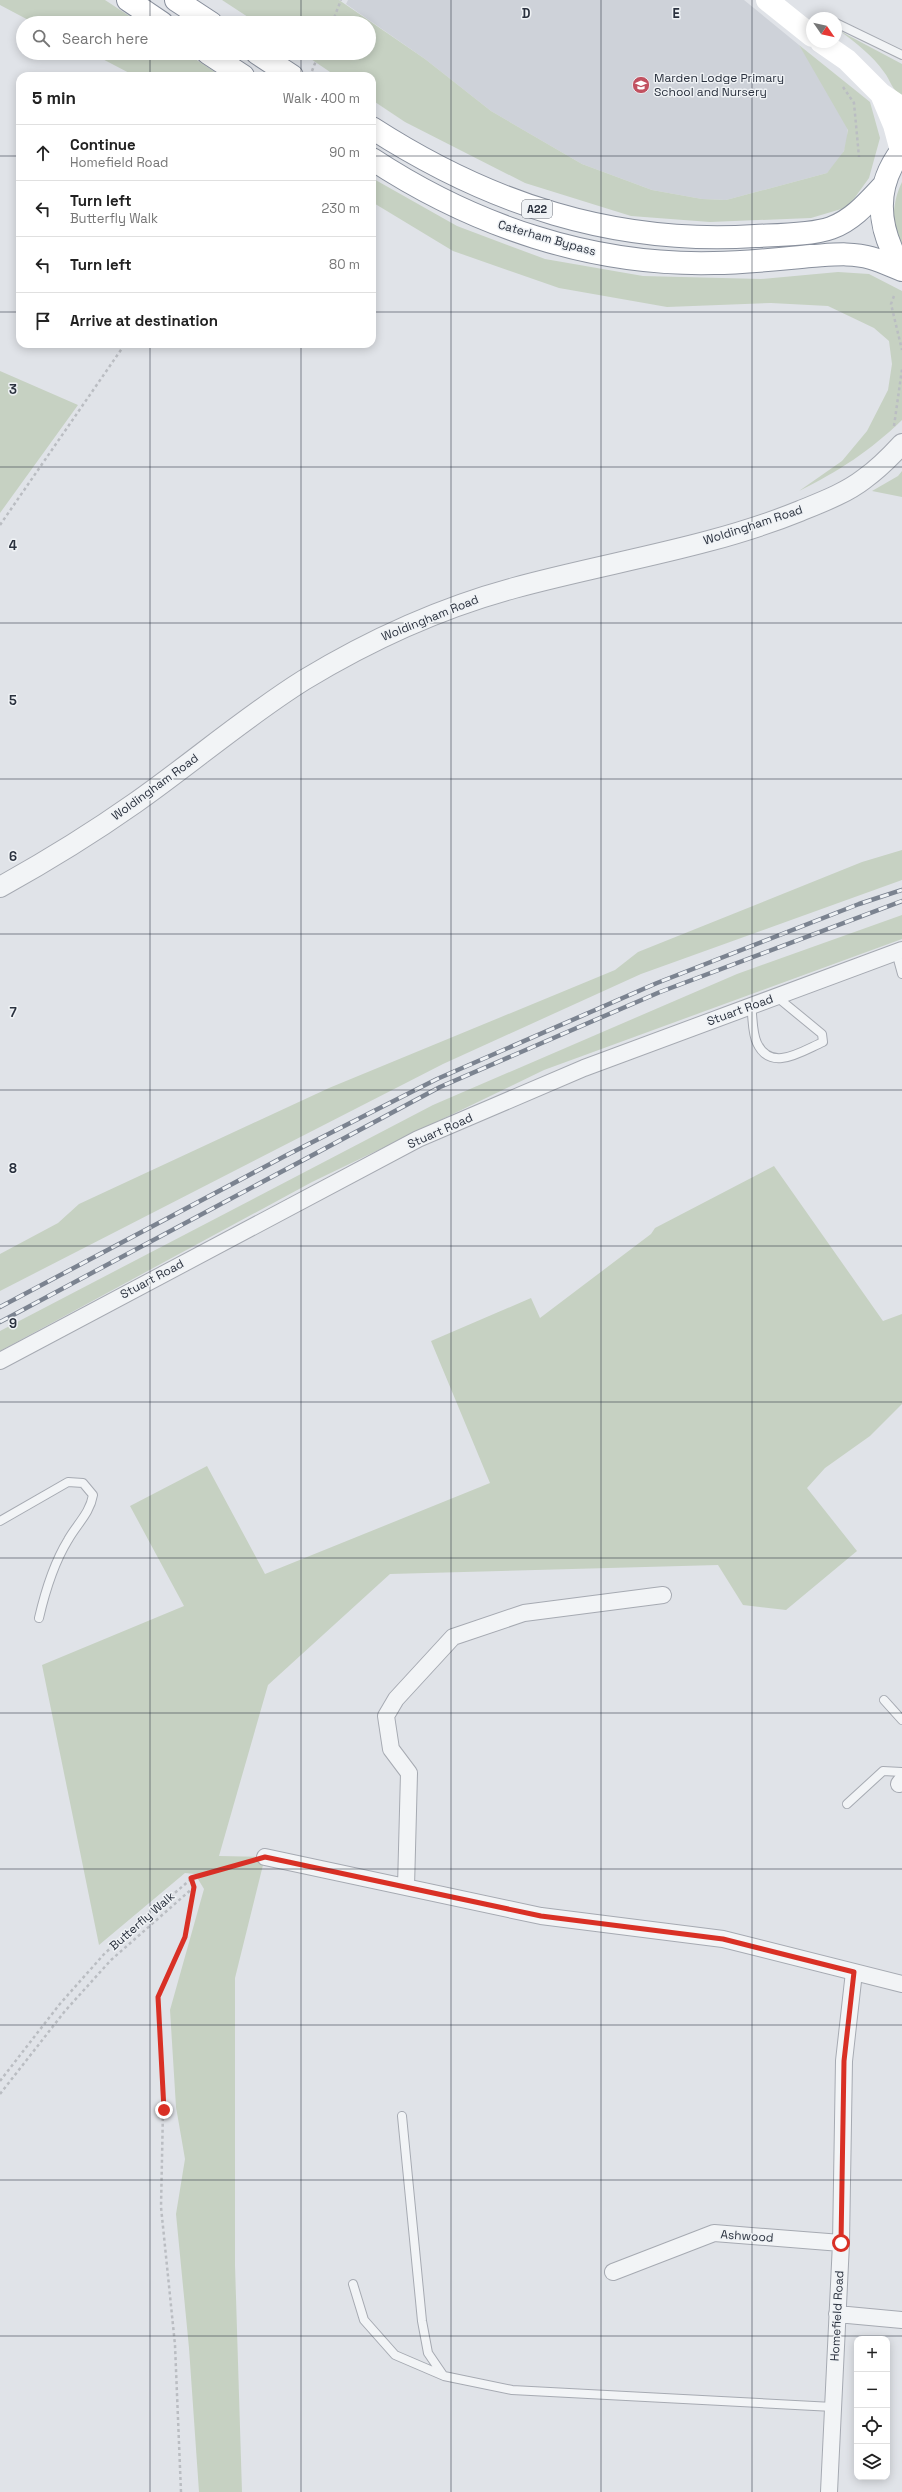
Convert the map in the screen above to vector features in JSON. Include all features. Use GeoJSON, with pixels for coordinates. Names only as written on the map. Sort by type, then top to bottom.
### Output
{"type":"FeatureCollection","features":[{"type":"Feature","properties":{"kind":"main road"},"geometry":{"type":"LineString","coordinates":[[128,0],[152,16]]}},
{"type":"Feature","properties":{"kind":"main road"},"geometry":{"type":"LineString","coordinates":[[176,0],[200,16]]}},
{"type":"Feature","properties":{"kind":"main road"},"geometry":{"type":"LineString","coordinates":[[767,0],[806,29]]}},
{"type":"Feature","properties":{"kind":"main road"},"geometry":{"type":"LineString","coordinates":[[831,48],[847,60],[880,94],[902,108]]}},
{"type":"Feature","properties":{"kind":"main road"},"geometry":{"type":"LineString","coordinates":[[219,60],[237,72]]}},
{"type":"Feature","properties":{"kind":"main road"},"geometry":{"type":"LineString","coordinates":[[268,60],[286,72]]}},
{"type":"Feature","properties":{"kind":"main road"},"geometry":{"type":"LineString","coordinates":[[880,94],[894,124],[901,151],[884,184],[881,212],[884,234],[890,250],[902,269]]}},
{"type":"Feature","properties":{"kind":"main road","name":"Caterham Bypass"},"geometry":{"type":"LineString","coordinates":[[376,131],[409,152],[498,196],[573,221],[638,233],[718,238],[788,234],[830,229],[858,212],[884,184]]}},
{"type":"Feature","properties":{"kind":"main road","name":"Caterham Bypass"},"geometry":{"type":"LineString","coordinates":[[376,162],[440,199],[500,225],[572,248],[627,260],[677,263],[715,263],[837,255],[870,257],[902,269]]}},
{"type":"Feature","properties":{"kind":"street","name":"Woldingham Road"},"geometry":{"type":"LineString","coordinates":[[0,887],[59,855],[136,802],[220,738],[304,680],[381,637],[456,606],[512,589],[730,535],[778,520],[821,502],[864,480],[897,439]]}},
{"type":"Feature","properties":{"kind":"street","name":"Stuart Road"},"geometry":{"type":"LineString","coordinates":[[0,1361],[418,1139],[584,1068],[899,951]]}},
{"type":"Feature","properties":{"kind":"street"},"geometry":{"type":"LineString","coordinates":[[406,1887],[409,1773],[391,1749],[386,1716],[396,1699],[453,1637],[524,1613],[663,1595]]}},
{"type":"Feature","properties":{"kind":"street"},"geometry":{"type":"LineString","coordinates":[[265,1857],[541,1916],[723,1939],[902,1984]]}},
{"type":"Feature","properties":{"kind":"street","name":"Homefield Road"},"geometry":{"type":"LineString","coordinates":[[829,2492],[841,2243],[844,2061],[854,1972]]}},
{"type":"Feature","properties":{"kind":"street","name":"Ashwood"},"geometry":{"type":"LineString","coordinates":[[613,2272],[714,2233],[841,2243]]}},
{"type":"Feature","properties":{"kind":"street"},"geometry":{"type":"LineString","coordinates":[[837,2314],[902,2320]]}},
{"type":"Feature","properties":{"kind":"lane"},"geometry":{"type":"LineString","coordinates":[[842,26],[902,56]]}},
{"type":"Feature","properties":{"kind":"lane"},"geometry":{"type":"LineString","coordinates":[[899,951],[902,974]]}},
{"type":"Feature","properties":{"kind":"lane"},"geometry":{"type":"LineString","coordinates":[[751,1006],[757,1042],[770,1058],[781,1060],[824,1042],[822,1034],[777,996]]}},
{"type":"Feature","properties":{"kind":"lane"},"geometry":{"type":"LineString","coordinates":[[0,1521],[68,1482],[83,1483],[93,1494],[92,1505],[65,1547],[44,1594],[39,1618]]}},
{"type":"Feature","properties":{"kind":"lane"},"geometry":{"type":"LineString","coordinates":[[884,1700],[902,1720]]}},
{"type":"Feature","properties":{"kind":"lane"},"geometry":{"type":"LineString","coordinates":[[847,1804],[882,1771],[901,1779]]}},
{"type":"Feature","properties":{"kind":"lane"},"geometry":{"type":"LineString","coordinates":[[402,2116],[422,2320],[428,2353],[444,2376]]}},
{"type":"Feature","properties":{"kind":"lane"},"geometry":{"type":"LineString","coordinates":[[354,2284],[364,2320],[395,2355],[444,2376],[512,2390],[833,2407]]}},
{"type":"Feature","properties":{"kind":"path"},"geometry":{"type":"LineString","coordinates":[[335,16],[341,0]]}},
{"type":"Feature","properties":{"kind":"path"},"geometry":{"type":"LineString","coordinates":[[311,72],[316,60]]}},
{"type":"Feature","properties":{"kind":"path"},"geometry":{"type":"LineString","coordinates":[[841,85],[854,103],[859,158]]}},
{"type":"Feature","properties":{"kind":"path"},"geometry":{"type":"LineString","coordinates":[[894,296],[891,304],[902,350]]}},
{"type":"Feature","properties":{"kind":"path"},"geometry":{"type":"LineString","coordinates":[[0,525],[122,348]]}},
{"type":"Feature","properties":{"kind":"path"},"geometry":{"type":"LineString","coordinates":[[897,439],[902,369]]}},
{"type":"Feature","properties":{"kind":"path","name":"Butterfly Walk"},"geometry":{"type":"LineString","coordinates":[[0,2081],[59,2005],[105,1953],[191,1878],[265,1857]]}},
{"type":"Feature","properties":{"kind":"path"},"geometry":{"type":"LineString","coordinates":[[181,2492],[175,2345],[161,2207],[164,2110],[158,1997],[185,1937],[194,1887],[191,1878]]}},
{"type":"Feature","properties":{"kind":"path"},"geometry":{"type":"LineString","coordinates":[[0,2094],[65,2011],[111,1960],[194,1887]]}},
{"type":"Feature","properties":{"kind":"shaded area","name":"Marden Lodge Primary School and Nursery"},"geometry":{"type":"Polygon","coordinates":[[[348,0],[744,0],[799,45],[848,122],[847,144],[841,157],[827,173],[726,200],[702,199],[652,190],[582,164],[491,111],[425,59],[376,25],[376,16],[363,16],[346,4],[348,0]]]}},
{"type":"Feature","properties":{"kind":"green space"},"geometry":{"type":"Polygon","coordinates":[[[0,0],[105,0],[129,16],[21,16],[0,5],[0,0]]]}},
{"type":"Feature","properties":{"kind":"green space"},"geometry":{"type":"Polygon","coordinates":[[[222,0],[339,0],[362,16],[246,16],[222,0]]]}},
{"type":"Feature","properties":{"kind":"green space"},"geometry":{"type":"Polygon","coordinates":[[[376,25],[425,59],[491,111],[582,164],[652,190],[702,199],[726,200],[827,173],[844,151],[848,130],[799,45],[870,102],[880,138],[869,178],[848,207],[811,218],[710,222],[631,216],[525,183],[405,122],[376,103],[376,72],[330,72],[312,60],[376,60],[376,25]]]}},
{"type":"Feature","properties":{"kind":"green space"},"geometry":{"type":"Polygon","coordinates":[[[842,32],[902,64],[902,96],[893,88],[886,75],[874,60],[842,32]]]}},
{"type":"Feature","properties":{"kind":"green space"},"geometry":{"type":"Polygon","coordinates":[[[104,60],[197,60],[215,72],[127,72],[104,60]]]}},
{"type":"Feature","properties":{"kind":"green space"},"geometry":{"type":"Polygon","coordinates":[[[376,180],[457,226],[545,259],[643,276],[761,279],[838,272],[869,274],[902,291],[902,420],[854,460],[799,491],[842,461],[867,431],[888,390],[892,364],[889,341],[874,328],[828,306],[771,303],[667,307],[559,288],[453,251],[376,204],[376,180]]]}},
{"type":"Feature","properties":{"kind":"green space"},"geometry":{"type":"Polygon","coordinates":[[[902,182],[902,251],[898,243],[894,225],[894,207],[902,182]]]}},
{"type":"Feature","properties":{"kind":"green space"},"geometry":{"type":"Polygon","coordinates":[[[0,371],[78,405],[0,513],[0,371]]]}},
{"type":"Feature","properties":{"kind":"green space"},"geometry":{"type":"Polygon","coordinates":[[[902,471],[902,497],[872,491],[898,476],[902,471]]]}},
{"type":"Feature","properties":{"kind":"green space"},"geometry":{"type":"Polygon","coordinates":[[[902,850],[902,880],[641,974],[443,1064],[0,1291],[0,1254],[58,1223],[79,1204],[329,1088],[615,970],[638,952],[862,862],[902,850]]]}},
{"type":"Feature","properties":{"kind":"green space"},"geometry":{"type":"Polygon","coordinates":[[[902,915],[902,939],[544,1070],[312,1182],[0,1351],[0,1331],[433,1105],[737,974],[902,915]]]}},
{"type":"Feature","properties":{"kind":"green space"},"geometry":{"type":"Polygon","coordinates":[[[774,1166],[883,1321],[902,1314],[902,1404],[870,1436],[825,1468],[807,1488],[857,1551],[786,1610],[743,1605],[718,1565],[390,1574],[268,1685],[219,1856],[265,1857],[235,1978],[235,2265],[242,2492],[199,2492],[189,2348],[176,2214],[185,2159],[176,2107],[170,2010],[204,1889],[195,1874],[185,1873],[99,1945],[42,1665],[184,1606],[130,1506],[207,1466],[265,1574],[490,1483],[431,1341],[531,1298],[540,1318],[651,1234],[655,1228],[774,1166]]]}},
{"type":"Feature","properties":{"kind":"railway"},"geometry":{"type":"LineString","coordinates":[[0,1307],[285,1156],[437,1079],[657,983],[859,904],[902,890]]}},
{"type":"Feature","properties":{"kind":"railway"},"geometry":{"type":"LineString","coordinates":[[0,1322],[440,1087],[660,992],[902,901]]}},
{"type":"Feature","properties":{"kind":"place","name":"Marden Lodge Primary School and Nursery"},"geometry":{"type":"Point","coordinates":[641,85]}},
{"type":"Feature","properties":{"kind":"route"},"geometry":{"type":"LineString","coordinates":[[164,2110],[158,1997],[185,1937],[194,1887],[191,1878],[265,1857],[541,1916],[723,1939],[854,1972],[844,2061],[841,2243]]}}]}
